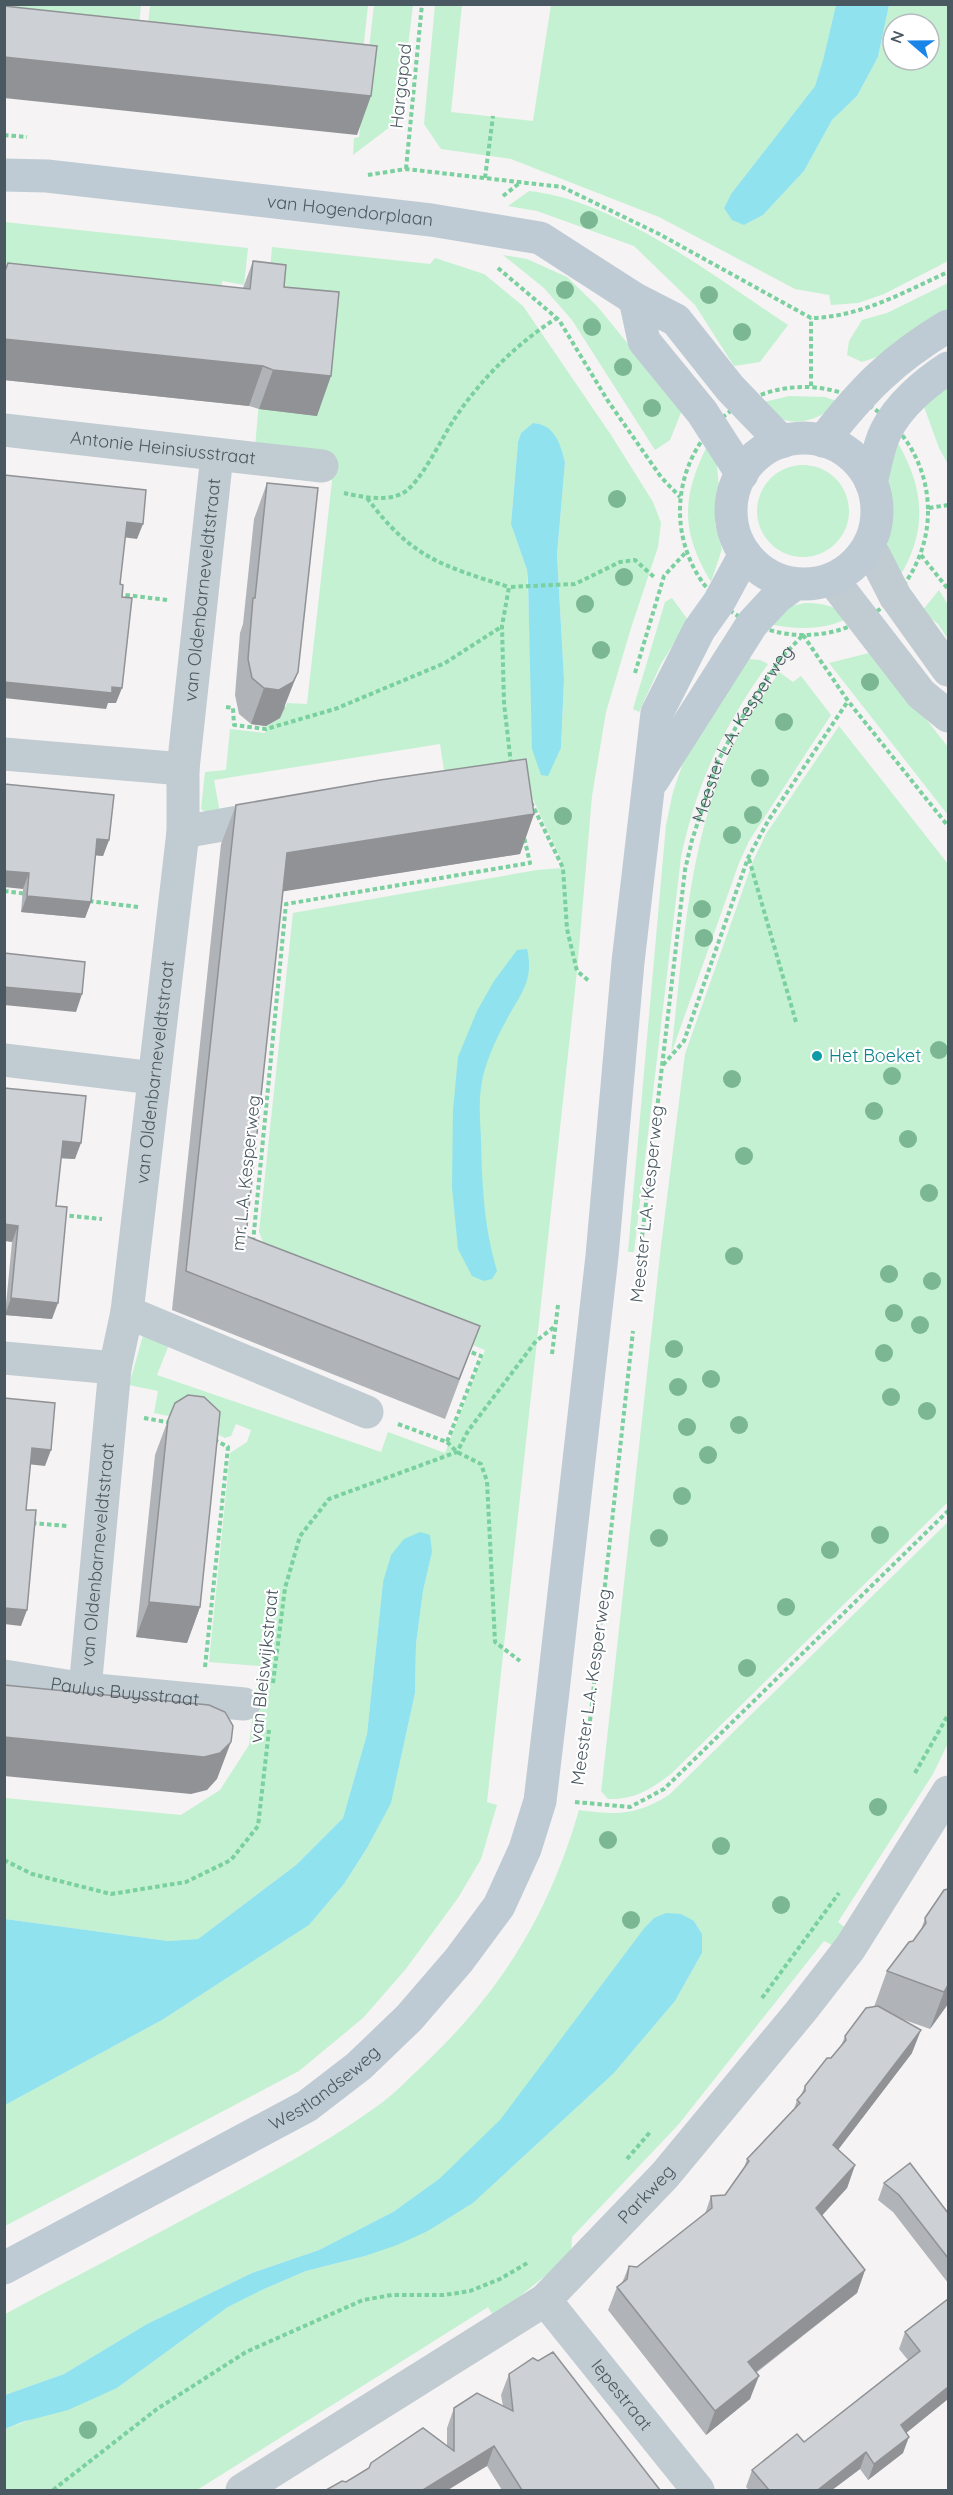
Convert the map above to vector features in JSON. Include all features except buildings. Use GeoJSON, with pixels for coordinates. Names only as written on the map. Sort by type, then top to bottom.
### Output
{"type":"FeatureCollection","features":[{"type":"Feature","properties":{"kind":"main road","name":"van Hogendorplaan"},"geometry":{"type":"LineString","coordinates":[[4,166],[46,176]]}},
{"type":"Feature","properties":{"kind":"main road","name":"van Hogendorplaan"},"geometry":{"type":"LineString","coordinates":[[4,175],[46,176],[431,220],[540,238],[635,299],[676,320],[736,395],[782,442]]}},
{"type":"Feature","properties":{"kind":"main road"},"geometry":{"type":"LineString","coordinates":[[635,299],[644,341],[702,411],[742,474]]}},
{"type":"Feature","properties":{"kind":"main road"},"geometry":{"type":"LineString","coordinates":[[824,441],[871,383],[911,349],[948,326]]}},
{"type":"Feature","properties":{"kind":"main road"},"geometry":{"type":"LineString","coordinates":[[871,482],[885,433],[891,422],[934,377],[948,368]]}},
{"type":"Feature","properties":{"kind":"main road"},"geometry":{"type":"LineString","coordinates":[[796,439],[824,441],[851,456],[863,468],[871,482],[877,514],[869,545],[854,566],[832,579],[814,584],[795,584],[767,574],[745,554],[734,529],[731,515],[732,500],[742,474],[759,454],[782,442],[796,439]]}},
{"type":"Feature","properties":{"kind":"main road","name":"Meester L.A. Kesperweg"},"geometry":{"type":"LineString","coordinates":[[540,1802],[602,1256],[628,962],[657,713],[699,630],[719,602],[745,554]]}},
{"type":"Feature","properties":{"kind":"main road","name":"Meester L.A. Kesperweg"},"geometry":{"type":"LineString","coordinates":[[650,784],[752,624],[777,597],[795,584]]}},
{"type":"Feature","properties":{"kind":"main road","name":"Westlandseweg"},"geometry":{"type":"LineString","coordinates":[[4,2268],[307,2106],[359,2066],[409,2018],[459,1960],[499,1905],[525,1849],[540,1802]]}},
{"type":"Feature","properties":{"kind":"street","name":"Antonie Heinsiusstraat"},"geometry":{"type":"LineString","coordinates":[[4,430],[322,466]]}},
{"type":"Feature","properties":{"kind":"street","name":"van Oldenbarneveldtstraat"},"geometry":{"type":"LineString","coordinates":[[85,1689],[116,1368],[126,1312],[183,832],[183,769],[217,455]]}},
{"type":"Feature","properties":{"kind":"street"},"geometry":{"type":"LineString","coordinates":[[869,545],[895,596],[948,670]]}},
{"type":"Feature","properties":{"kind":"street"},"geometry":{"type":"LineString","coordinates":[[832,579],[921,694],[948,716]]}},
{"type":"Feature","properties":{"kind":"street"},"geometry":{"type":"LineString","coordinates":[[4,754],[183,769]]}},
{"type":"Feature","properties":{"kind":"street"},"geometry":{"type":"LineString","coordinates":[[183,832],[301,811]]}},
{"type":"Feature","properties":{"kind":"street"},"geometry":{"type":"LineString","coordinates":[[4,1060],[154,1078]]}},
{"type":"Feature","properties":{"kind":"street"},"geometry":{"type":"LineString","coordinates":[[126,1312],[367,1412]]}},
{"type":"Feature","properties":{"kind":"street"},"geometry":{"type":"LineString","coordinates":[[4,1358],[116,1368]]}},
{"type":"Feature","properties":{"kind":"street","name":"Paulus Buysstraat"},"geometry":{"type":"LineString","coordinates":[[4,1676],[85,1689],[244,1704]]}},
{"type":"Feature","properties":{"kind":"street","name":"Parkweg"},"geometry":{"type":"LineString","coordinates":[[242,2490],[545,2300],[665,2175],[801,2011],[850,1948],[948,1792]]}},
{"type":"Feature","properties":{"kind":"street","name":"Iepestraat"},"geometry":{"type":"LineString","coordinates":[[545,2300],[698,2490]]}},
{"type":"Feature","properties":{"kind":"path","name":"Hargapad"},"geometry":{"type":"LineString","coordinates":[[422,4],[406,169],[485,178]]}},
{"type":"Feature","properties":{"kind":"path"},"geometry":{"type":"LineString","coordinates":[[493,116],[485,178],[562,187],[659,234],[811,318],[867,309],[948,272]]}},
{"type":"Feature","properties":{"kind":"path"},"geometry":{"type":"LineString","coordinates":[[494,265],[557,318],[608,401],[661,477],[681,498]]}},
{"type":"Feature","properties":{"kind":"path"},"geometry":{"type":"LineString","coordinates":[[322,466],[329,489],[366,497],[386,498],[402,494],[417,482],[456,416],[478,389],[531,335],[557,318]]}},
{"type":"Feature","properties":{"kind":"path"},"geometry":{"type":"LineString","coordinates":[[810,386],[811,318]]}},
{"type":"Feature","properties":{"kind":"path"},"geometry":{"type":"LineString","coordinates":[[900,434],[918,461],[929,508],[927,532],[921,555],[948,589]]}},
{"type":"Feature","properties":{"kind":"path"},"geometry":{"type":"LineString","coordinates":[[687,551],[681,525],[681,498],[686,472],[697,447],[705,436]]}},
{"type":"Feature","properties":{"kind":"path"},"geometry":{"type":"LineString","coordinates":[[366,497],[387,525],[407,544],[433,561],[509,587],[575,584],[620,562],[636,560],[655,579]]}},
{"type":"Feature","properties":{"kind":"path"},"geometry":{"type":"LineString","coordinates":[[929,508],[948,505]]}},
{"type":"Feature","properties":{"kind":"path"},"geometry":{"type":"LineString","coordinates":[[509,587],[502,626],[504,703],[511,767]]}},
{"type":"Feature","properties":{"kind":"path"},"geometry":{"type":"LineString","coordinates":[[110,593],[201,605]]}},
{"type":"Feature","properties":{"kind":"path"},"geometry":{"type":"LineString","coordinates":[[191,700],[233,708],[234,725],[266,729],[335,709],[445,663],[502,626]]}},
{"type":"Feature","properties":{"kind":"path","name":"Meester L.A. Kesperweg"},"geometry":{"type":"LineString","coordinates":[[642,1242],[686,870],[705,798],[718,761],[736,727],[780,659],[802,635],[848,701]]}},
{"type":"Feature","properties":{"kind":"path"},"geometry":{"type":"LineString","coordinates":[[662,1065],[684,1041],[748,858],[768,821],[848,701],[948,826]]}},
{"type":"Feature","properties":{"kind":"path"},"geometry":{"type":"LineString","coordinates":[[530,799],[563,868],[567,929],[577,970],[592,984]]}},
{"type":"Feature","properties":{"kind":"path","name":"mr. L.A. Kesperweg"},"geometry":{"type":"LineString","coordinates":[[253,1246],[286,904],[530,863],[523,831]]}},
{"type":"Feature","properties":{"kind":"path"},"geometry":{"type":"LineString","coordinates":[[748,858],[796,1022]]}},
{"type":"Feature","properties":{"kind":"path"},"geometry":{"type":"LineString","coordinates":[[59,1215],[136,1222]]}},
{"type":"Feature","properties":{"kind":"path"},"geometry":{"type":"LineString","coordinates":[[242,1234],[254,1235]]}},
{"type":"Feature","properties":{"kind":"path","name":"Meester L.A. Kesperweg"},"geometry":{"type":"LineString","coordinates":[[581,1775],[591,1719],[633,1324]]}},
{"type":"Feature","properties":{"kind":"path"},"geometry":{"type":"LineString","coordinates":[[457,1452],[468,1431],[536,1341],[555,1327]]}},
{"type":"Feature","properties":{"kind":"path"},"geometry":{"type":"LineString","coordinates":[[447,1442],[481,1356],[459,1347]]}},
{"type":"Feature","properties":{"kind":"path"},"geometry":{"type":"LineString","coordinates":[[367,1412],[447,1442],[457,1452],[481,1464],[487,1481],[495,1642],[521,1662]]}},
{"type":"Feature","properties":{"kind":"path"},"geometry":{"type":"LineString","coordinates":[[111,1415],[153,1418],[180,1424]]}},
{"type":"Feature","properties":{"kind":"path"},"geometry":{"type":"LineString","coordinates":[[201,1700],[228,1447],[208,1437]]}},
{"type":"Feature","properties":{"kind":"path","name":"van Bleiswijkstraat"},"geometry":{"type":"LineString","coordinates":[[273,1686],[285,1588],[300,1536],[329,1499],[457,1452]]}},
{"type":"Feature","properties":{"kind":"path","name":"Meester L.A. Kesperweg"},"geometry":{"type":"LineString","coordinates":[[577,1793],[575,1802],[630,1807],[664,1790],[948,1511]]}},
{"type":"Feature","properties":{"kind":"path"},"geometry":{"type":"LineString","coordinates":[[26,1522],[100,1529]]}},
{"type":"Feature","properties":{"kind":"path"},"geometry":{"type":"LineString","coordinates":[[911,1779],[948,1715]]}},
{"type":"Feature","properties":{"kind":"path","name":"van Bleiswijkstraat"},"geometry":{"type":"LineString","coordinates":[[4,1860],[32,1874],[111,1894],[186,1882],[231,1860],[258,1826],[270,1728]]}},
{"type":"Feature","properties":{"kind":"path"},"geometry":{"type":"LineString","coordinates":[[761,1999],[843,1887]]}},
{"type":"Feature","properties":{"kind":"path"},"geometry":{"type":"LineString","coordinates":[[620,2166],[651,2131]]}},
{"type":"Feature","properties":{"kind":"path"},"geometry":{"type":"LineString","coordinates":[[53,2490],[157,2409],[246,2352],[363,2300],[392,2295],[444,2295],[470,2290],[500,2279],[536,2257]]}},
{"type":"Feature","properties":{"kind":"green space"},"geometry":{"type":"Polygon","coordinates":[[[4,5],[141,5],[137,45],[5,42],[4,5]]]}},
{"type":"Feature","properties":{"kind":"green space"},"geometry":{"type":"Polygon","coordinates":[[[150,5],[368,5],[360,80],[146,46],[150,5]]]}},
{"type":"Feature","properties":{"kind":"green space"},"geometry":{"type":"Polygon","coordinates":[[[374,5],[413,5],[399,120],[353,155],[354,138],[359,137],[374,5]]]}},
{"type":"Feature","properties":{"kind":"green space"},"geometry":{"type":"Polygon","coordinates":[[[435,5],[462,5],[451,112],[533,121],[551,5],[836,5],[815,86],[731,194],[724,208],[744,225],[763,215],[804,171],[832,120],[857,96],[878,57],[881,43],[881,72],[941,72],[941,12],[888,12],[889,5],[948,5],[948,261],[884,294],[858,303],[831,305],[829,295],[795,289],[659,217],[511,159],[441,149],[424,124],[435,5]]]}},
{"type":"Feature","properties":{"kind":"green space"},"geometry":{"type":"Polygon","coordinates":[[[529,191],[562,197],[596,209],[630,225],[664,243],[788,325],[760,362],[734,366],[695,305],[634,246],[537,211],[508,206],[529,191]]]}},
{"type":"Feature","properties":{"kind":"green space"},"geometry":{"type":"Polygon","coordinates":[[[4,222],[248,248],[244,285],[222,281],[221,301],[5,291],[4,222]]]}},
{"type":"Feature","properties":{"kind":"green space"},"geometry":{"type":"Polygon","coordinates":[[[272,247],[430,264],[435,258],[484,274],[523,306],[611,435],[653,502],[661,523],[658,547],[606,712],[592,796],[577,971],[487,1802],[497,1805],[481,1859],[458,1898],[405,1970],[363,2018],[299,2071],[5,2226],[5,2105],[162,2020],[309,1925],[344,1884],[367,1848],[391,1802],[415,1693],[416,1644],[423,1591],[432,1552],[383,1582],[367,1734],[343,1818],[296,1865],[198,1939],[168,1941],[5,1919],[5,1798],[181,1815],[220,1790],[249,1745],[259,1666],[209,1662],[230,1453],[247,1442],[251,1430],[236,1424],[231,1436],[225,1438],[192,1421],[154,1413],[158,1391],[129,1385],[144,1332],[170,1342],[157,1375],[381,1452],[388,1432],[445,1453],[485,1350],[272,1265],[259,1232],[293,913],[537,870],[563,868],[517,765],[445,777],[440,744],[214,780],[220,813],[208,814],[201,809],[205,772],[226,770],[230,729],[265,733],[266,726],[280,718],[287,703],[307,704],[332,481],[329,475],[255,448],[272,247]],[[533,423],[521,433],[518,442],[511,524],[527,570],[530,644],[547,776],[561,748],[564,679],[557,555],[565,462],[555,436],[540,424],[533,423]]]}},
{"type":"Feature","properties":{"kind":"green space"},"geometry":{"type":"Polygon","coordinates":[[[503,255],[527,259],[567,277],[597,306],[682,410],[670,440],[655,450],[572,320],[544,288],[503,255]]]}},
{"type":"Feature","properties":{"kind":"green space"},"geometry":{"type":"Polygon","coordinates":[[[948,283],[948,310],[877,357],[862,362],[847,355],[849,341],[862,320],[887,313],[948,283]]]}},
{"type":"Feature","properties":{"kind":"green space"},"geometry":{"type":"Polygon","coordinates":[[[948,383],[948,464],[939,448],[923,404],[948,383]]]}},
{"type":"Feature","properties":{"kind":"green space"},"geometry":{"type":"Polygon","coordinates":[[[789,396],[825,397],[840,402],[819,416],[796,422],[779,418],[760,403],[789,396]]]}},
{"type":"Feature","properties":{"kind":"green space"},"geometry":{"type":"Polygon","coordinates":[[[898,443],[913,477],[919,509],[919,525],[915,542],[900,576],[888,550],[892,515],[887,474],[898,443]]]}},
{"type":"Feature","properties":{"kind":"green space"},"geometry":{"type":"Polygon","coordinates":[[[707,446],[716,457],[719,487],[716,494],[715,524],[722,549],[711,582],[694,547],[688,515],[692,483],[707,446]]]}},
{"type":"Feature","properties":{"kind":"green space"},"geometry":{"type":"Polygon","coordinates":[[[794,465],[812,465],[829,472],[842,485],[849,502],[849,520],[842,537],[829,550],[812,557],[794,557],[777,550],[764,537],[757,520],[757,502],[764,485],[777,472],[794,465]]]}},
{"type":"Feature","properties":{"kind":"green space"},"geometry":{"type":"Polygon","coordinates":[[[939,590],[948,605],[948,639],[938,624],[922,611],[939,590]]]}},
{"type":"Feature","properties":{"kind":"green space"},"geometry":{"type":"Polygon","coordinates":[[[672,598],[688,620],[661,664],[639,712],[633,709],[665,602],[672,598]]]}},
{"type":"Feature","properties":{"kind":"green space"},"geometry":{"type":"Polygon","coordinates":[[[805,603],[822,604],[834,608],[846,619],[827,626],[807,628],[768,624],[787,607],[805,603]]]}},
{"type":"Feature","properties":{"kind":"green space"},"geometry":{"type":"Polygon","coordinates":[[[873,652],[948,747],[948,815],[829,663],[873,652]]]}},
{"type":"Feature","properties":{"kind":"green space"},"geometry":{"type":"Polygon","coordinates":[[[750,659],[768,664],[738,710],[714,756],[695,804],[681,857],[634,1252],[628,1252],[666,825],[673,792],[685,757],[739,661],[750,659]]]}},
{"type":"Feature","properties":{"kind":"green space"},"geometry":{"type":"Polygon","coordinates":[[[779,672],[793,682],[801,676],[831,715],[749,841],[739,863],[671,1054],[689,902],[704,827],[715,790],[734,743],[779,672]]]}},
{"type":"Feature","properties":{"kind":"green space"},"geometry":{"type":"Polygon","coordinates":[[[839,726],[948,864],[948,1502],[672,1773],[642,1792],[626,1798],[608,1799],[601,1791],[661,1246],[685,1054],[753,861],[766,834],[839,726]]]}},
{"type":"Feature","properties":{"kind":"green space"},"geometry":{"type":"Polygon","coordinates":[[[948,1522],[948,1743],[933,1774],[838,1922],[847,1929],[834,1946],[824,1941],[678,2125],[572,2237],[571,2255],[494,2317],[488,2307],[197,2490],[5,2490],[5,2429],[117,2388],[228,2307],[264,2289],[306,2271],[365,2256],[428,2231],[473,2203],[614,2073],[675,2001],[702,1953],[702,1934],[694,1921],[654,1918],[500,2121],[439,2179],[393,2212],[319,2250],[252,2273],[147,2324],[64,2374],[5,2395],[5,2314],[270,2173],[335,2135],[387,2099],[473,2013],[517,1952],[536,1920],[552,1885],[567,1849],[579,1810],[604,1813],[626,1812],[646,1807],[669,1795],[948,1522]]]}},
{"type":"Feature","properties":{"kind":"water"},"geometry":{"type":"Polygon","coordinates":[[[836,5],[889,5],[888,12],[881,12],[881,43],[878,57],[857,96],[832,120],[804,171],[763,215],[744,225],[732,220],[724,208],[731,194],[815,86],[836,5]]]}},
{"type":"Feature","properties":{"kind":"water"},"geometry":{"type":"Polygon","coordinates":[[[533,423],[540,424],[551,431],[559,442],[565,462],[557,555],[564,679],[561,748],[548,776],[541,775],[532,749],[527,570],[511,524],[518,442],[521,433],[533,423]]]}},
{"type":"Feature","properties":{"kind":"water"},"geometry":{"type":"Polygon","coordinates":[[[527,949],[528,977],[494,1046],[481,1084],[483,1190],[486,1222],[497,1271],[492,1279],[484,1281],[472,1276],[458,1249],[452,1187],[453,1111],[458,1057],[477,1011],[494,981],[517,950],[527,949]]]}},
{"type":"Feature","properties":{"kind":"water"},"geometry":{"type":"Polygon","coordinates":[[[420,1532],[430,1535],[432,1552],[423,1591],[416,1644],[415,1693],[391,1803],[367,1848],[344,1884],[309,1925],[162,2020],[5,2105],[5,1919],[168,1941],[198,1939],[296,1865],[343,1818],[367,1734],[383,1582],[391,1555],[404,1539],[420,1532]]]}},
{"type":"Feature","properties":{"kind":"water"},"geometry":{"type":"Polygon","coordinates":[[[666,1913],[681,1914],[694,1921],[702,1934],[702,1953],[675,2001],[614,2073],[473,2203],[428,2231],[397,2245],[306,2271],[264,2289],[228,2307],[117,2388],[68,2410],[5,2429],[5,2395],[64,2374],[147,2324],[252,2273],[319,2250],[393,2212],[439,2179],[500,2120],[645,1927],[654,1918],[666,1913]]]}},
{"type":"Feature","properties":{"kind":"place","name":"Het Boeket"},"geometry":{"type":"Point","coordinates":[817,1056]}}]}
